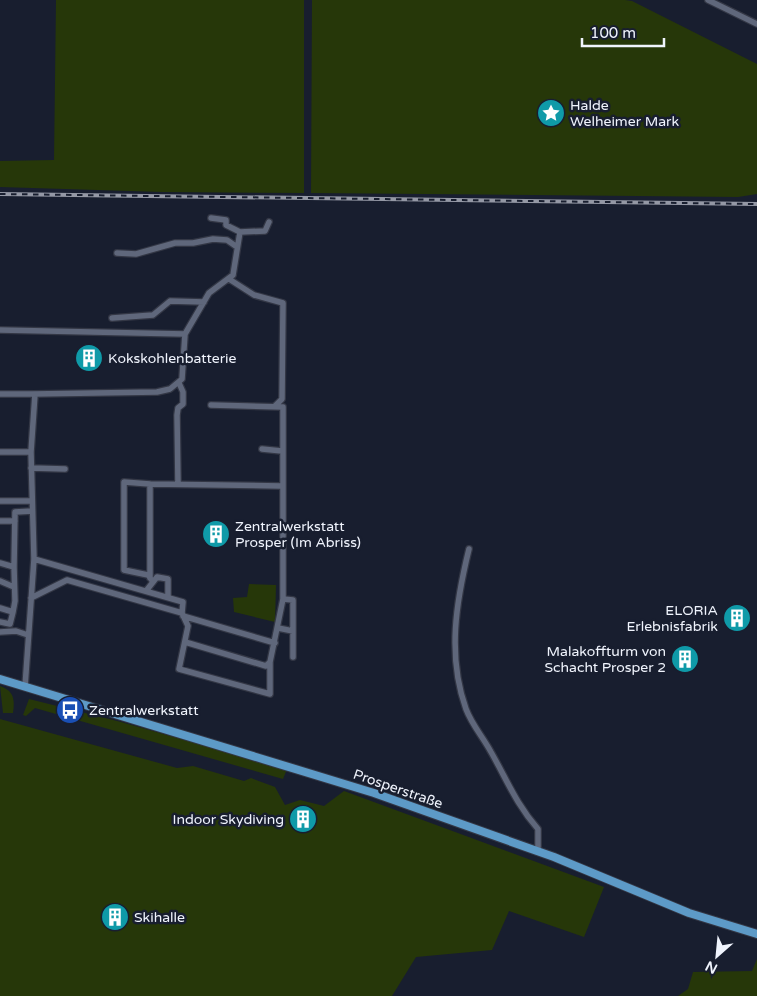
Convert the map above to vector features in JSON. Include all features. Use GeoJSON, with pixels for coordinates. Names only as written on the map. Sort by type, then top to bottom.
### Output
{"type":"FeatureCollection","features":[{"type":"Feature","properties":{"kind":"main road","name":"Prosperstraße"},"geometry":{"type":"LineString","coordinates":[[0,679],[324,777],[538,852],[689,913],[757,934]]}},
{"type":"Feature","properties":{"kind":"street"},"geometry":{"type":"LineString","coordinates":[[708,0],[757,24]]}},
{"type":"Feature","properties":{"kind":"street"},"geometry":{"type":"LineString","coordinates":[[211,218],[226,220],[226,225],[240,232],[265,230],[269,222]]}},
{"type":"Feature","properties":{"kind":"street"},"geometry":{"type":"LineString","coordinates":[[0,394],[157,392],[170,389],[179,383],[182,379],[185,334],[209,293],[233,276],[240,232]]}},
{"type":"Feature","properties":{"kind":"street"},"geometry":{"type":"LineString","coordinates":[[117,253],[136,254],[175,243],[193,244],[213,239],[227,240],[237,247]]}},
{"type":"Feature","properties":{"kind":"street"},"geometry":{"type":"LineString","coordinates":[[229,279],[254,295],[283,303],[282,399],[275,406]]}},
{"type":"Feature","properties":{"kind":"street"},"geometry":{"type":"LineString","coordinates":[[112,318],[152,315],[170,300],[204,302]]}},
{"type":"Feature","properties":{"kind":"street"},"geometry":{"type":"LineString","coordinates":[[0,330],[185,334]]}},
{"type":"Feature","properties":{"kind":"street"},"geometry":{"type":"LineString","coordinates":[[178,484],[177,415],[178,408],[183,404],[184,392],[179,383]]}},
{"type":"Feature","properties":{"kind":"street"},"geometry":{"type":"LineString","coordinates":[[25,687],[34,559],[31,452],[35,394],[30,394]]}},
{"type":"Feature","properties":{"kind":"street"},"geometry":{"type":"LineString","coordinates":[[34,559],[183,602],[182,614],[188,626],[179,669],[270,694],[270,662],[283,599],[282,407],[211,406]]}},
{"type":"Feature","properties":{"kind":"street"},"geometry":{"type":"LineString","coordinates":[[262,449],[282,451]]}},
{"type":"Feature","properties":{"kind":"street"},"geometry":{"type":"LineString","coordinates":[[0,452],[31,452]]}},
{"type":"Feature","properties":{"kind":"street"},"geometry":{"type":"LineString","coordinates":[[32,468],[65,469]]}},
{"type":"Feature","properties":{"kind":"street"},"geometry":{"type":"LineString","coordinates":[[152,580],[148,575],[124,570],[124,482],[281,486]]}},
{"type":"Feature","properties":{"kind":"street"},"geometry":{"type":"LineString","coordinates":[[146,591],[152,580],[150,484]]}},
{"type":"Feature","properties":{"kind":"street"},"geometry":{"type":"LineString","coordinates":[[0,501],[32,502]]}},
{"type":"Feature","properties":{"kind":"street"},"geometry":{"type":"LineString","coordinates":[[0,622],[10,624],[13,612],[15,512],[32,511]]}},
{"type":"Feature","properties":{"kind":"street"},"geometry":{"type":"LineString","coordinates":[[0,521],[15,521]]}},
{"type":"Feature","properties":{"kind":"street"},"geometry":{"type":"LineString","coordinates":[[469,549],[453,646],[457,676],[466,710],[490,750],[520,808],[538,829],[538,852]]}},
{"type":"Feature","properties":{"kind":"street"},"geometry":{"type":"LineString","coordinates":[[0,563],[14,567]]}},
{"type":"Feature","properties":{"kind":"street"},"geometry":{"type":"LineString","coordinates":[[152,580],[158,578],[168,579],[168,597]]}},
{"type":"Feature","properties":{"kind":"street"},"geometry":{"type":"LineString","coordinates":[[31,598],[67,580],[275,643]]}},
{"type":"Feature","properties":{"kind":"street"},"geometry":{"type":"LineString","coordinates":[[0,581],[14,587]]}},
{"type":"Feature","properties":{"kind":"street"},"geometry":{"type":"LineString","coordinates":[[283,599],[293,600],[293,657]]}},
{"type":"Feature","properties":{"kind":"street"},"geometry":{"type":"LineString","coordinates":[[0,608],[13,612]]}},
{"type":"Feature","properties":{"kind":"street"},"geometry":{"type":"LineString","coordinates":[[278,628],[293,631]]}},
{"type":"Feature","properties":{"kind":"street"},"geometry":{"type":"LineString","coordinates":[[0,632],[16,631],[28,635]]}},
{"type":"Feature","properties":{"kind":"street"},"geometry":{"type":"LineString","coordinates":[[185,642],[266,666],[270,662]]}},
{"type":"Feature","properties":{"kind":"green space"},"geometry":{"type":"Polygon","coordinates":[[[56,0],[304,0],[304,193],[162,192],[0,187],[0,161],[54,160],[56,0]]]}},
{"type":"Feature","properties":{"kind":"green space"},"geometry":{"type":"Polygon","coordinates":[[[312,0],[632,1],[757,64],[757,194],[738,197],[311,193],[312,0]]]}},
{"type":"Feature","properties":{"kind":"green space"},"geometry":{"type":"Polygon","coordinates":[[[249,584],[276,585],[275,622],[234,612],[233,598],[247,597],[249,584]]]}},
{"type":"Feature","properties":{"kind":"green space"},"geometry":{"type":"Polygon","coordinates":[[[0,686],[11,693],[14,704],[13,713],[3,713],[0,686]]]}},
{"type":"Feature","properties":{"kind":"green space"},"geometry":{"type":"Polygon","coordinates":[[[29,699],[121,722],[287,769],[283,779],[35,708],[26,716],[23,715],[29,699]]]}},
{"type":"Feature","properties":{"kind":"green space"},"geometry":{"type":"Polygon","coordinates":[[[0,719],[177,768],[193,766],[244,781],[251,778],[275,787],[285,805],[300,800],[324,806],[344,791],[604,887],[584,937],[509,911],[492,950],[416,957],[392,996],[0,996],[0,719]]]}},
{"type":"Feature","properties":{"kind":"green space"},"geometry":{"type":"Polygon","coordinates":[[[757,959],[757,996],[678,996],[688,989],[693,972],[752,971],[757,959]]]}},
{"type":"Feature","properties":{"kind":"railway"},"geometry":{"type":"LineString","coordinates":[[0,194],[757,204]]}},
{"type":"Feature","properties":{"kind":"place","name":"Halde Welheimer Mark"},"geometry":{"type":"Point","coordinates":[551,113]}},
{"type":"Feature","properties":{"kind":"place","name":"Kokskohlenbatterie"},"geometry":{"type":"Point","coordinates":[89,358]}},
{"type":"Feature","properties":{"kind":"place","name":"Zentralwerkstatt Prosper (Im Abriss)"},"geometry":{"type":"Point","coordinates":[216,534]}},
{"type":"Feature","properties":{"kind":"place","name":"ELORIA Erlebnisfabrik"},"geometry":{"type":"Point","coordinates":[737,618]}},
{"type":"Feature","properties":{"kind":"place","name":"Malakoffturm von Schacht Prosper 2"},"geometry":{"type":"Point","coordinates":[685,659]}},
{"type":"Feature","properties":{"kind":"place","name":"Zentralwerkstatt"},"geometry":{"type":"Point","coordinates":[70,710]}},
{"type":"Feature","properties":{"kind":"place","name":"Indoor Skydiving"},"geometry":{"type":"Point","coordinates":[303,819]}},
{"type":"Feature","properties":{"kind":"place","name":"Skihalle"},"geometry":{"type":"Point","coordinates":[115,917]}}]}
